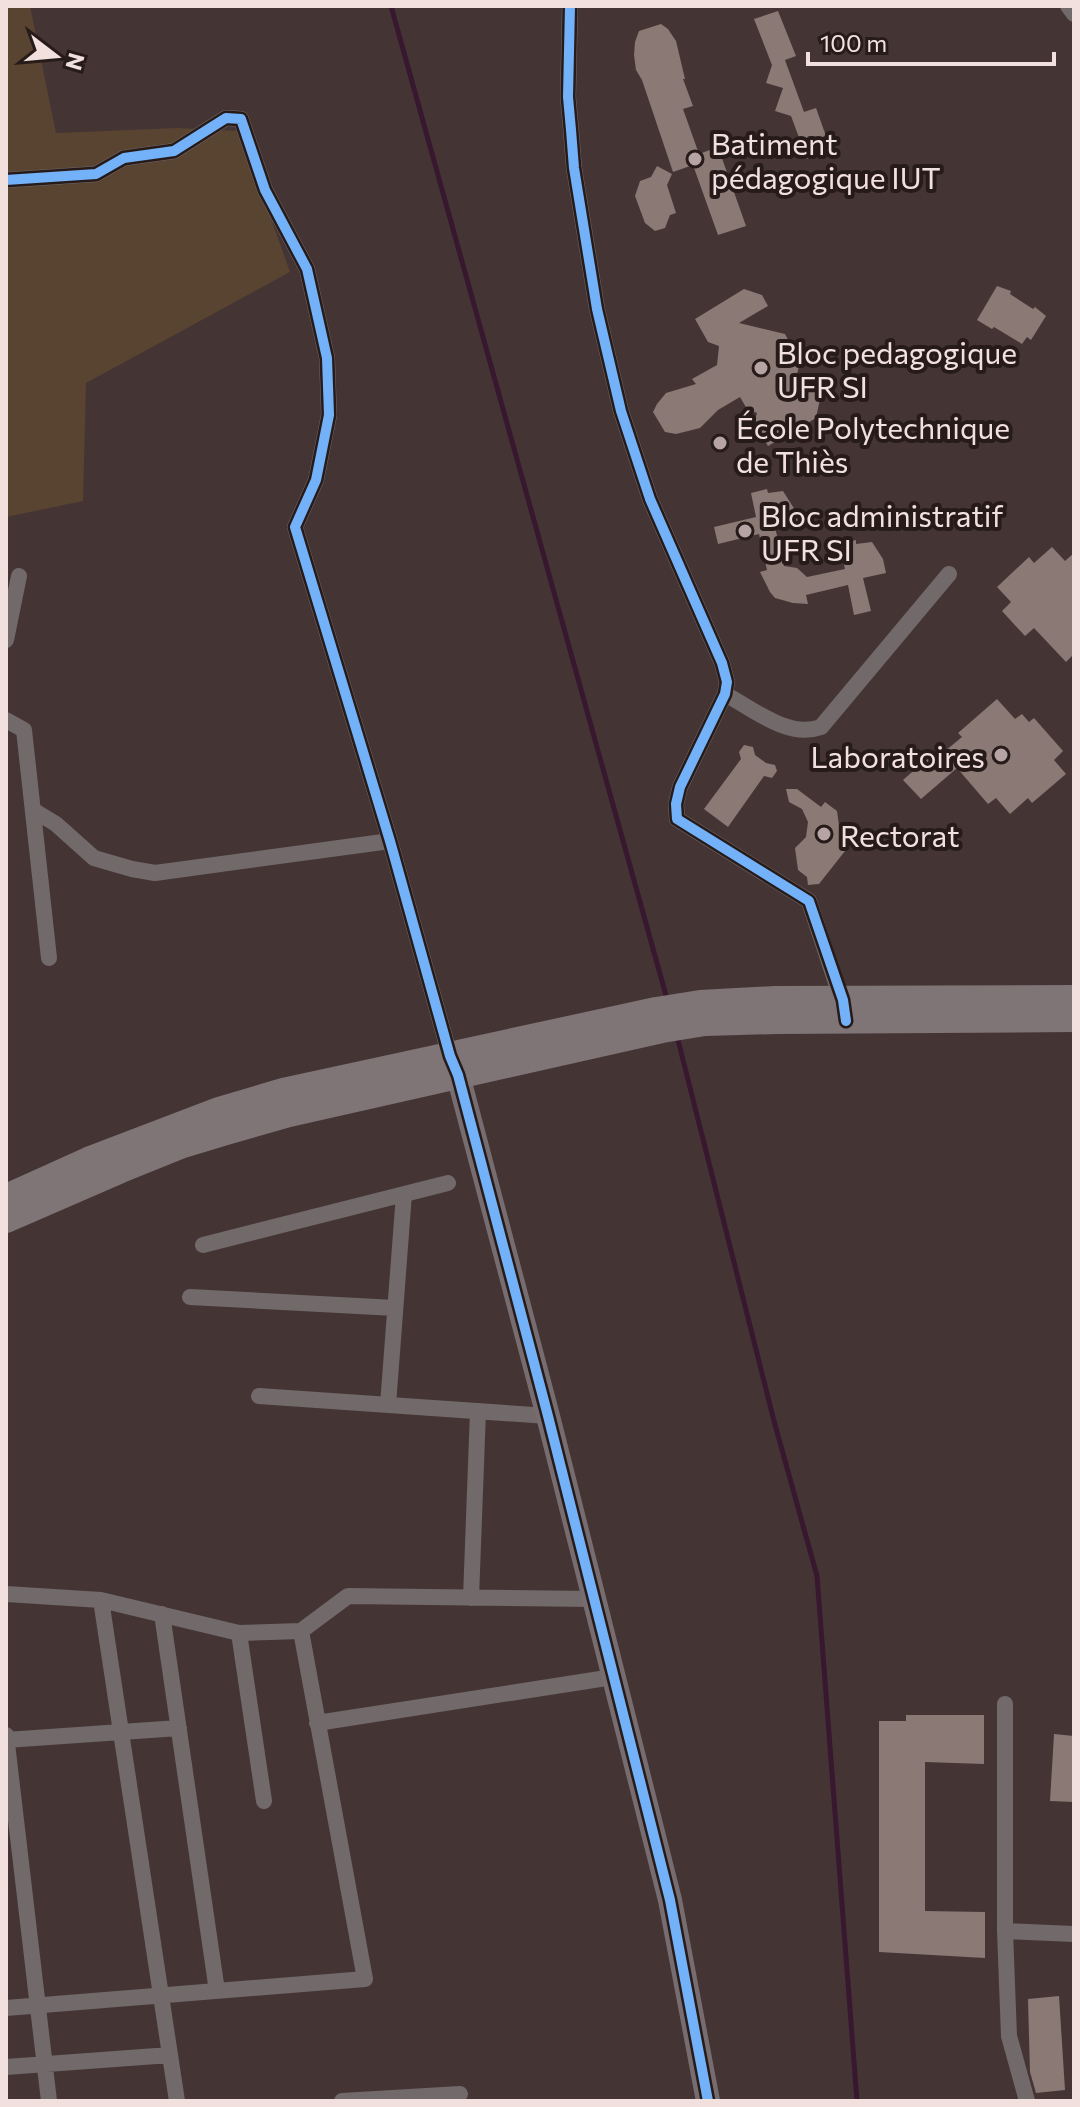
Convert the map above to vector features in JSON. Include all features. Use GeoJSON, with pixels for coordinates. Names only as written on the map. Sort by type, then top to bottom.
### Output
{"type":"FeatureCollection","features":[{"type":"Feature","properties":{"kind":"main road"},"geometry":{"type":"LineString","coordinates":[[844,1010],[1074,998]]}},
{"type":"Feature","properties":{"kind":"main road"},"geometry":{"type":"LineString","coordinates":[[6,1220],[183,1145],[454,1066],[659,1020],[775,999],[844,1010],[1074,1019]]}},
{"type":"Feature","properties":{"kind":"main road"},"geometry":{"type":"LineString","coordinates":[[6,1197],[88,1160],[219,1110],[283,1091],[454,1066]]}},
{"type":"Feature","properties":{"kind":"street"},"geometry":{"type":"LineString","coordinates":[[570,6],[568,97],[574,168],[597,309],[626,426],[650,499],[722,663],[727,682],[725,694],[680,787],[677,819],[809,901],[844,1010]]}},
{"type":"Feature","properties":{"kind":"street"},"geometry":{"type":"LineString","coordinates":[[1068,6],[1074,14]]}},
{"type":"Feature","properties":{"kind":"street"},"geometry":{"type":"LineString","coordinates":[[6,180],[96,174],[124,158],[174,151],[226,118],[241,119],[265,190],[307,269],[327,358],[329,415],[316,480],[295,527],[390,841],[548,1416],[670,1900],[708,2101]]}},
{"type":"Feature","properties":{"kind":"street"},"geometry":{"type":"LineString","coordinates":[[725,694],[787,728],[821,727],[949,574]]}},
{"type":"Feature","properties":{"kind":"street"},"geometry":{"type":"LineString","coordinates":[[6,640],[19,576]]}},
{"type":"Feature","properties":{"kind":"street"},"geometry":{"type":"LineString","coordinates":[[6,720],[24,730],[49,958]]}},
{"type":"Feature","properties":{"kind":"street"},"geometry":{"type":"LineString","coordinates":[[33,810],[56,824],[94,858],[155,873],[390,841]]}},
{"type":"Feature","properties":{"kind":"street"},"geometry":{"type":"LineString","coordinates":[[203,1245],[448,1183]]}},
{"type":"Feature","properties":{"kind":"street"},"geometry":{"type":"LineString","coordinates":[[388,1405],[404,1194]]}},
{"type":"Feature","properties":{"kind":"street"},"geometry":{"type":"LineString","coordinates":[[190,1297],[395,1308]]}},
{"type":"Feature","properties":{"kind":"street"},"geometry":{"type":"LineString","coordinates":[[259,1396],[548,1416]]}},
{"type":"Feature","properties":{"kind":"street"},"geometry":{"type":"LineString","coordinates":[[471,1598],[478,1411]]}},
{"type":"Feature","properties":{"kind":"street"},"geometry":{"type":"LineString","coordinates":[[6,1594],[101,1600],[239,1633],[301,1631],[348,1596],[594,1599]]}},
{"type":"Feature","properties":{"kind":"street"},"geometry":{"type":"LineString","coordinates":[[101,1600],[177,2101]]}},
{"type":"Feature","properties":{"kind":"street"},"geometry":{"type":"LineString","coordinates":[[162,1614],[217,1991]]}},
{"type":"Feature","properties":{"kind":"street"},"geometry":{"type":"LineString","coordinates":[[6,2008],[365,1979],[301,1631]]}},
{"type":"Feature","properties":{"kind":"street"},"geometry":{"type":"LineString","coordinates":[[239,1633],[264,1801]]}},
{"type":"Feature","properties":{"kind":"street"},"geometry":{"type":"LineString","coordinates":[[317,1723],[613,1677]]}},
{"type":"Feature","properties":{"kind":"street"},"geometry":{"type":"LineString","coordinates":[[1005,1704],[1005,1931],[1009,2036],[1027,2101]]}},
{"type":"Feature","properties":{"kind":"street"},"geometry":{"type":"LineString","coordinates":[[49,2101],[14,1866],[6,1738],[179,1728]]}},
{"type":"Feature","properties":{"kind":"street"},"geometry":{"type":"LineString","coordinates":[[1005,1931],[1074,1934]]}},
{"type":"Feature","properties":{"kind":"street"},"geometry":{"type":"LineString","coordinates":[[6,2067],[170,2055]]}},
{"type":"Feature","properties":{"kind":"street"},"geometry":{"type":"LineString","coordinates":[[342,2101],[460,2094]]}},
{"type":"Feature","properties":{"kind":"shaded area"},"geometry":{"type":"Polygon","coordinates":[[[6,6],[30,6],[56,133],[176,128],[240,131],[290,272],[86,383],[83,501],[6,517],[6,6]]]}},
{"type":"Feature","properties":{"kind":"building"},"geometry":{"type":"Polygon","coordinates":[[[778,11],[796,56],[785,60],[804,112],[816,108],[831,150],[807,159],[791,116],[775,111],[783,88],[766,83],[772,65],[754,19],[778,11]]]}},
{"type":"Feature","properties":{"kind":"building","name":"Batiment pédagogique IUT"},"geometry":{"type":"Polygon","coordinates":[[[661,24],[676,41],[683,79],[693,106],[683,109],[699,154],[718,147],[746,226],[718,235],[693,165],[673,172],[636,70],[634,55],[639,31],[661,24]]]}},
{"type":"Feature","properties":{"kind":"building"},"geometry":{"type":"Polygon","coordinates":[[[657,166],[672,174],[667,185],[676,213],[670,215],[665,228],[655,231],[645,223],[635,196],[640,181],[651,177],[657,166]]]}},
{"type":"Feature","properties":{"kind":"building"},"geometry":{"type":"Polygon","coordinates":[[[997,286],[1011,291],[1010,294],[1046,316],[1031,340],[1027,337],[1022,344],[977,320],[997,286]]]}},
{"type":"Feature","properties":{"kind":"building","name":"Bloc pedagogique UFR SI"},"geometry":{"type":"Polygon","coordinates":[[[744,289],[762,295],[768,306],[739,323],[785,334],[800,362],[791,399],[813,386],[820,399],[816,418],[768,446],[754,423],[757,413],[747,409],[740,397],[718,410],[700,428],[676,434],[665,432],[653,412],[657,404],[666,393],[696,384],[692,379],[717,365],[719,346],[708,342],[695,319],[744,289]]]}},
{"type":"Feature","properties":{"kind":"building"},"geometry":{"type":"Polygon","coordinates":[[[767,489],[768,493],[783,491],[795,510],[798,522],[775,527],[784,566],[797,568],[807,577],[845,569],[839,544],[856,540],[856,544],[872,542],[883,559],[886,573],[863,578],[871,611],[854,615],[848,585],[806,595],[808,604],[775,598],[760,572],[767,570],[759,534],[718,544],[714,527],[756,517],[751,493],[767,489]]]}},
{"type":"Feature","properties":{"kind":"building"},"geometry":{"type":"Polygon","coordinates":[[[1052,547],[1065,561],[1074,553],[1074,654],[1066,662],[1034,628],[1025,636],[1002,611],[1011,602],[997,587],[1029,557],[1034,563],[1052,547]]]}},
{"type":"Feature","properties":{"kind":"building","name":"Laboratoires"},"geometry":{"type":"Polygon","coordinates":[[[997,699],[1015,719],[1022,714],[1029,722],[1034,718],[1063,751],[1054,760],[1066,774],[1032,803],[1028,798],[1010,814],[996,798],[988,804],[957,768],[921,799],[903,780],[935,752],[939,756],[962,737],[958,733],[997,699]]]}},
{"type":"Feature","properties":{"kind":"building","name":"Rectorat"},"geometry":{"type":"Polygon","coordinates":[[[744,745],[753,747],[755,755],[775,765],[777,771],[772,778],[764,776],[728,827],[704,809],[741,759],[739,752],[744,745]]]}},
{"type":"Feature","properties":{"kind":"building","name":"Rectorat"},"geometry":{"type":"Polygon","coordinates":[[[786,789],[797,789],[821,807],[825,802],[837,811],[845,851],[819,884],[808,885],[807,877],[798,870],[795,848],[806,837],[808,822],[802,809],[789,802],[786,789]]]}},
{"type":"Feature","properties":{"kind":"building"},"geometry":{"type":"Polygon","coordinates":[[[906,1715],[984,1715],[984,1764],[925,1762],[925,1911],[985,1912],[985,1958],[879,1952],[879,1721],[906,1721],[906,1715]]]}},
{"type":"Feature","properties":{"kind":"building"},"geometry":{"type":"Polygon","coordinates":[[[1054,1734],[1074,1736],[1074,1802],[1050,1801],[1054,1734]]]}},
{"type":"Feature","properties":{"kind":"building"},"geometry":{"type":"Polygon","coordinates":[[[1059,1996],[1065,2090],[1036,2093],[1030,2072],[1028,1999],[1059,1996]]]}},
{"type":"Feature","properties":{"kind":"waterway"},"geometry":{"type":"LineString","coordinates":[[391,6],[667,999]]}},
{"type":"Feature","properties":{"kind":"waterway"},"geometry":{"type":"LineString","coordinates":[[677,1036],[774,1421],[817,1576],[857,2101]]}},
{"type":"Feature","properties":{"kind":"cycle path"},"geometry":{"type":"LineString","coordinates":[[570,6],[568,97],[574,168],[597,309],[621,411],[650,499],[722,663],[727,682],[725,694],[680,787],[677,819],[809,901],[843,1000],[846,1021]]}},
{"type":"Feature","properties":{"kind":"cycle path"},"geometry":{"type":"LineString","coordinates":[[6,180],[96,174],[124,158],[174,151],[226,118],[241,119],[265,190],[307,269],[327,358],[329,415],[316,480],[295,527],[458,1075],[548,1416],[670,1900],[708,2101]]}},
{"type":"Feature","properties":{"kind":"place","name":"Batiment pédagogique IUT"},"geometry":{"type":"Point","coordinates":[695,159]}},
{"type":"Feature","properties":{"kind":"place","name":"Bloc pedagogique UFR SI"},"geometry":{"type":"Point","coordinates":[761,368]}},
{"type":"Feature","properties":{"kind":"place","name":"École Polytechnique de Thiès"},"geometry":{"type":"Point","coordinates":[720,443]}},
{"type":"Feature","properties":{"kind":"place","name":"Bloc administratif UFR SI"},"geometry":{"type":"Point","coordinates":[745,531]}},
{"type":"Feature","properties":{"kind":"place","name":"Laboratoires"},"geometry":{"type":"Point","coordinates":[1001,755]}},
{"type":"Feature","properties":{"kind":"place","name":"Rectorat"},"geometry":{"type":"Point","coordinates":[824,834]}}]}
